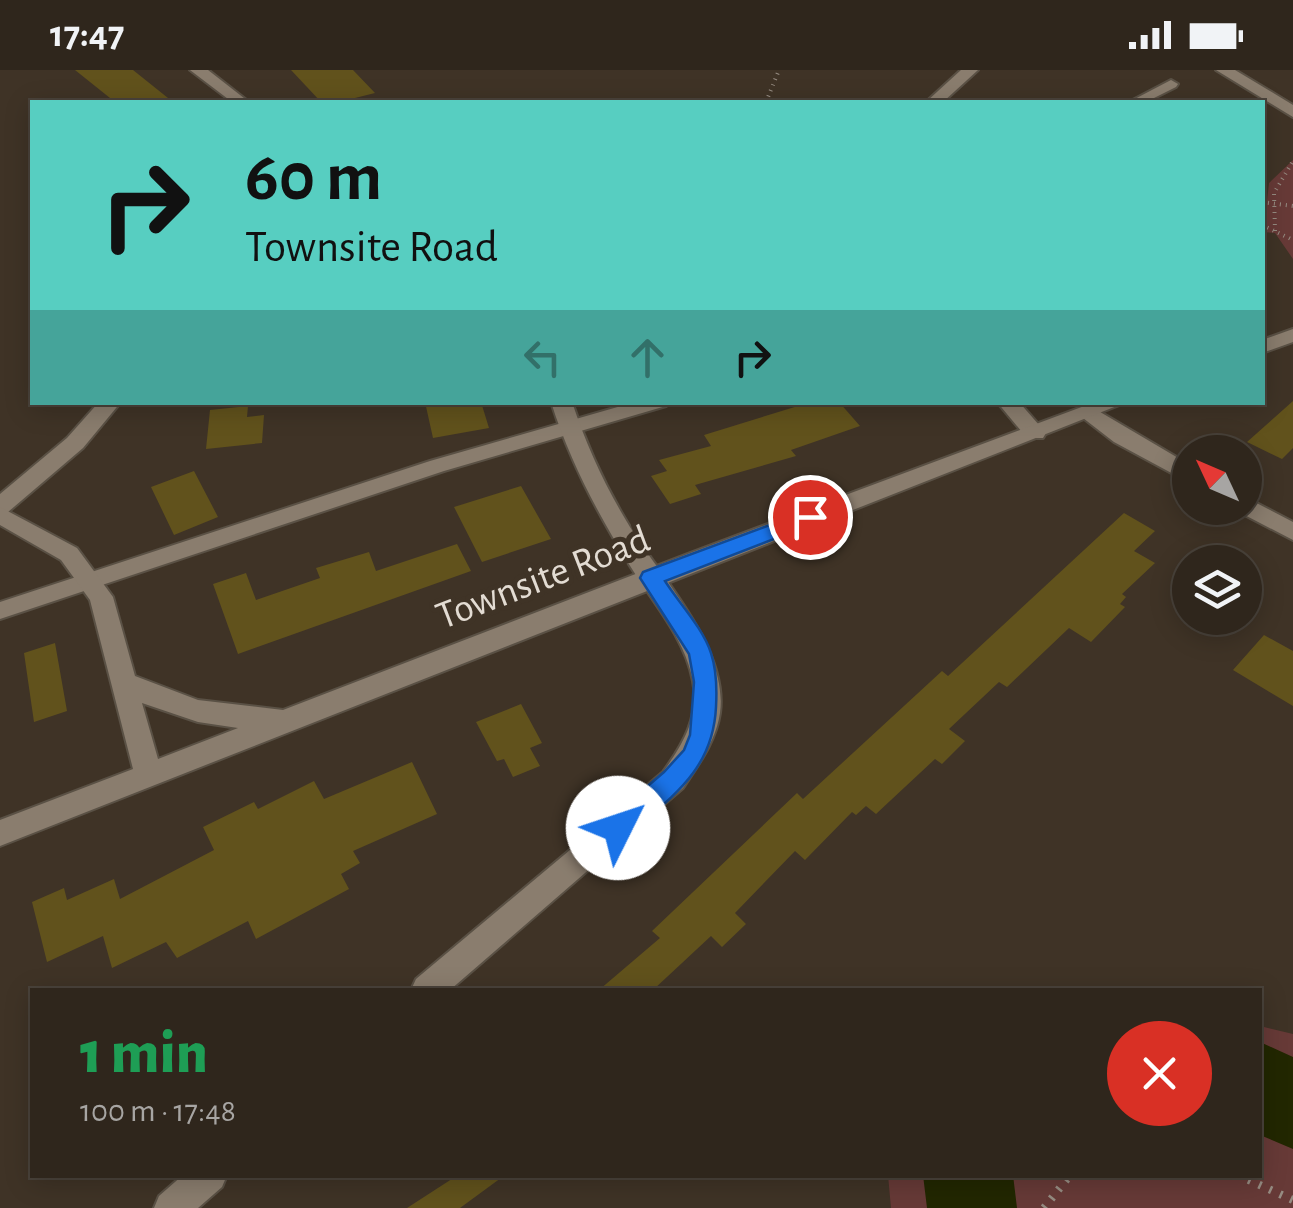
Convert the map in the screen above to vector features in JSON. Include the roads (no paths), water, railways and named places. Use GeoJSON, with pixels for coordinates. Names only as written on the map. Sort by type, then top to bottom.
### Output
{"type":"FeatureCollection","features":[{"type":"Feature","properties":{"kind":"street"},"geometry":{"type":"LineString","coordinates":[[198,70],[237,100]]}},
{"type":"Feature","properties":{"kind":"street"},"geometry":{"type":"LineString","coordinates":[[936,100],[970,70]]}},
{"type":"Feature","properties":{"kind":"street"},"geometry":{"type":"LineString","coordinates":[[1224,70],[1293,112]]}},
{"type":"Feature","properties":{"kind":"street"},"geometry":{"type":"LineString","coordinates":[[1265,346],[1293,335]]}},
{"type":"Feature","properties":{"kind":"street"},"geometry":{"type":"LineString","coordinates":[[0,506],[76,443],[108,405]]}},
{"type":"Feature","properties":{"kind":"street"},"geometry":{"type":"LineString","coordinates":[[430,988],[673,780],[694,756],[702,735],[706,710],[700,652],[624,538],[569,429],[562,405]]}},
{"type":"Feature","properties":{"kind":"street"},"geometry":{"type":"LineString","coordinates":[[1010,405],[1035,433]]}},
{"type":"Feature","properties":{"kind":"street","name":"Townsite Road"},"geometry":{"type":"LineString","coordinates":[[0,834],[651,578],[1110,405]]}},
{"type":"Feature","properties":{"kind":"street"},"geometry":{"type":"LineString","coordinates":[[1090,413],[1122,437],[1172,465]]}},
{"type":"Feature","properties":{"kind":"street"},"geometry":{"type":"LineString","coordinates":[[0,515],[69,554],[92,582],[108,613],[149,776]]}},
{"type":"Feature","properties":{"kind":"street"},"geometry":{"type":"LineString","coordinates":[[1262,515],[1293,532]]}},
{"type":"Feature","properties":{"kind":"street"},"geometry":{"type":"LineString","coordinates":[[124,682],[160,702],[195,713],[236,719],[293,719]]}},
{"type":"Feature","properties":{"kind":"street"},"geometry":{"type":"LineString","coordinates":[[171,1208],[206,1178]]}},
{"type":"Feature","properties":{"kind":"lane"},"geometry":{"type":"LineString","coordinates":[[1140,100],[1171,84]]}},
{"type":"Feature","properties":{"kind":"lane"},"geometry":{"type":"LineString","coordinates":[[0,611],[437,466],[649,405]]}},
{"type":"Feature","properties":{"kind":"waterway"},"geometry":{"type":"LineString","coordinates":[[1262,1086],[1293,1106]]}},
{"type":"Feature","properties":{"kind":"waterway"},"geometry":{"type":"LineString","coordinates":[[968,1178],[972,1208]]}}]}
